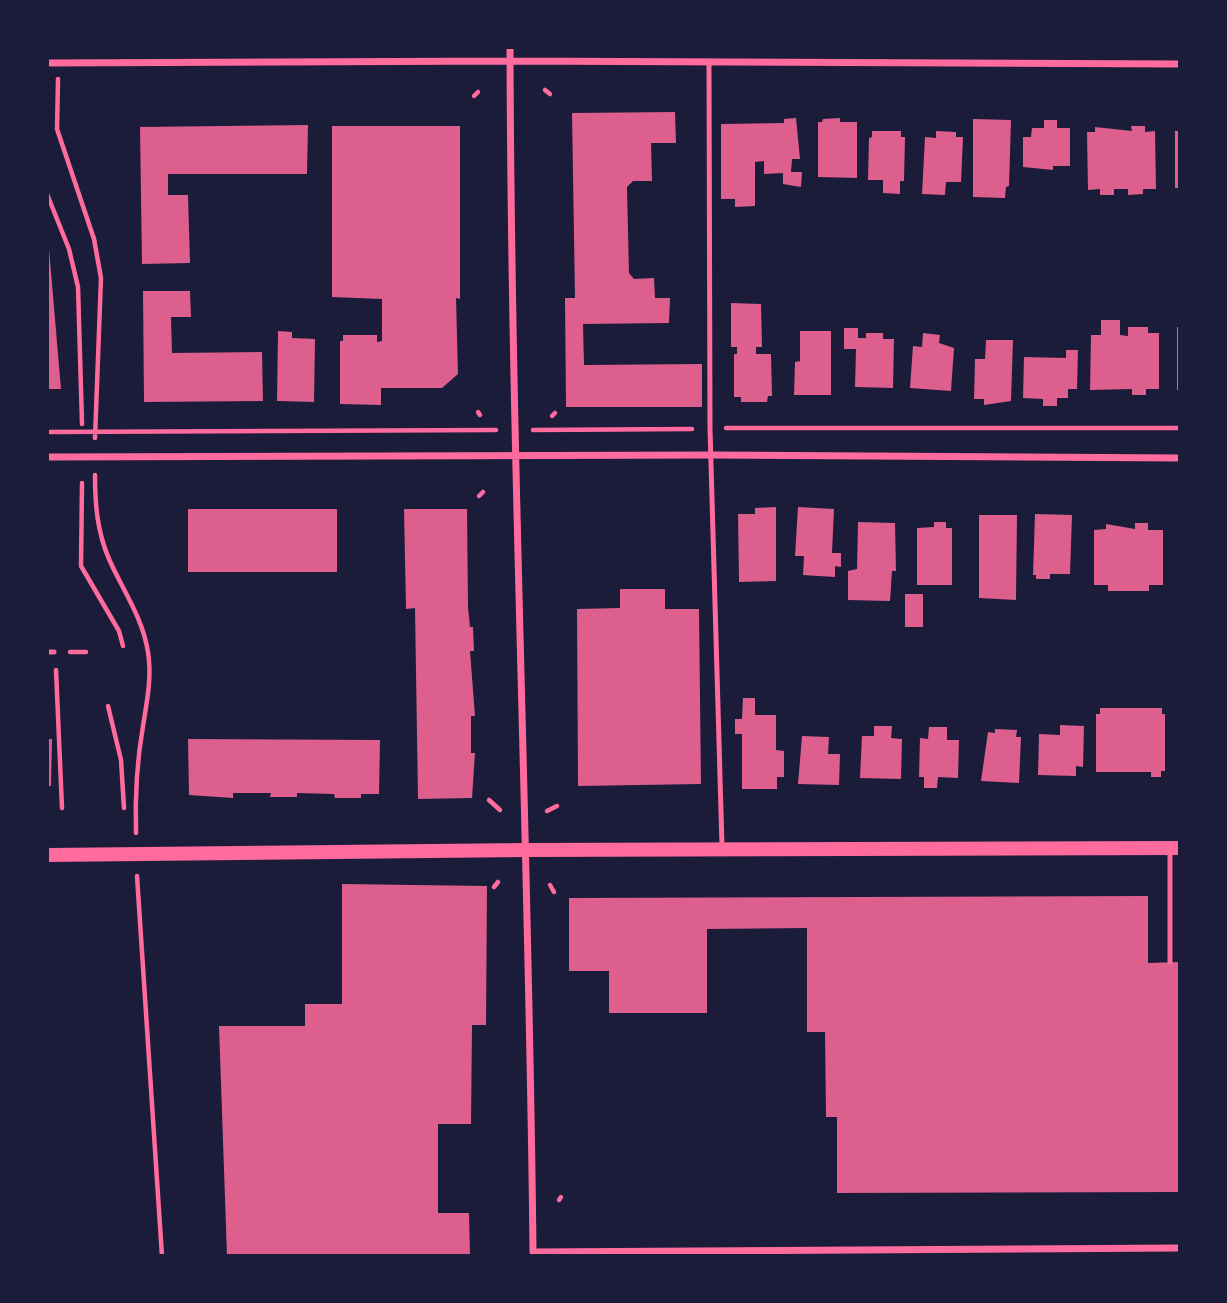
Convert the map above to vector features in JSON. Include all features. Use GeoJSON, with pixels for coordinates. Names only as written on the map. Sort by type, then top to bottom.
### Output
{"type":"FeatureCollection","features":[{"type":"Feature","properties":{"kind":"main road"},"geometry":{"type":"LineString","coordinates":[[47,855],[1175,848]]}},
{"type":"Feature","properties":{"kind":"street"},"geometry":{"type":"LineString","coordinates":[[510,47],[515,456],[527,850],[533,1252],[1037,1252],[1180,1248]]}},
{"type":"Feature","properties":{"kind":"street"},"geometry":{"type":"LineString","coordinates":[[47,63],[510,61],[1180,64]]}},
{"type":"Feature","properties":{"kind":"street"},"geometry":{"type":"LineString","coordinates":[[47,457],[711,455],[1180,458]]}},
{"type":"Feature","properties":{"kind":"lane"},"geometry":{"type":"LineString","coordinates":[[709,62],[710,429],[722,850]]}},
{"type":"Feature","properties":{"kind":"lane"},"geometry":{"type":"LineString","coordinates":[[1170,962],[1175,848]]}},
{"type":"Feature","properties":{"kind":"path"},"geometry":{"type":"LineString","coordinates":[[58,78],[57,129],[94,239],[101,278],[94,425]]}},
{"type":"Feature","properties":{"kind":"path"},"geometry":{"type":"LineString","coordinates":[[47,194],[69,249],[78,287],[82,424]]}},
{"type":"Feature","properties":{"kind":"path"},"geometry":{"type":"LineString","coordinates":[[47,432],[1180,428]]}},
{"type":"Feature","properties":{"kind":"path"},"geometry":{"type":"LineString","coordinates":[[95,483],[100,533],[108,557],[143,626],[149,655],[149,688],[138,780],[136,855],[162,1256]]}},
{"type":"Feature","properties":{"kind":"path"},"geometry":{"type":"LineString","coordinates":[[82,484],[81,566],[119,631],[123,646]]}},
{"type":"Feature","properties":{"kind":"path"},"geometry":{"type":"LineString","coordinates":[[64,652],[86,652]]}},
{"type":"Feature","properties":{"kind":"path"},"geometry":{"type":"LineString","coordinates":[[56,662],[62,808]]}},
{"type":"Feature","properties":{"kind":"path"},"geometry":{"type":"LineString","coordinates":[[108,706],[121,760],[124,807]]}},
{"type":"Feature","properties":{"kind":"path"},"geometry":{"type":"LineString","coordinates":[[489,800],[499,810]]}},
{"type":"Feature","properties":{"kind":"path"},"geometry":{"type":"LineString","coordinates":[[547,811],[557,806]]}},
{"type":"Feature","properties":{"kind":"path"},"geometry":{"type":"LineString","coordinates":[[494,887],[498,882]]}},
{"type":"Feature","properties":{"kind":"path"},"geometry":{"type":"LineString","coordinates":[[550,885],[554,892]]}},
{"type":"Feature","properties":{"kind":"building"},"geometry":{"type":"Polygon","coordinates":[[[675,112],[676,143],[651,143],[652,181],[633,181],[627,187],[629,273],[634,279],[654,278],[655,298],[670,298],[669,323],[583,324],[584,365],[702,364],[702,407],[566,407],[565,298],[575,298],[572,113],[675,112]]]}},
{"type":"Feature","properties":{"kind":"building"},"geometry":{"type":"Polygon","coordinates":[[[796,118],[800,159],[792,159],[791,172],[802,172],[801,187],[783,184],[783,173],[764,174],[764,161],[755,162],[755,206],[735,207],[735,199],[721,199],[721,124],[784,123],[784,119],[796,118]]]}},
{"type":"Feature","properties":{"kind":"building"},"geometry":{"type":"Polygon","coordinates":[[[840,118],[840,122],[857,122],[857,178],[818,177],[818,122],[840,118]]]}},
{"type":"Feature","properties":{"kind":"building"},"geometry":{"type":"Polygon","coordinates":[[[973,119],[1011,120],[1009,186],[1006,187],[1005,198],[973,197],[973,119]]]}},
{"type":"Feature","properties":{"kind":"building"},"geometry":{"type":"Polygon","coordinates":[[[1044,120],[1057,120],[1057,128],[1070,128],[1070,166],[1053,166],[1053,170],[1023,167],[1023,137],[1031,137],[1032,128],[1044,128],[1044,120]]]}},
{"type":"Feature","properties":{"kind":"building"},"geometry":{"type":"Polygon","coordinates":[[[308,125],[307,174],[168,174],[168,195],[188,195],[190,263],[142,264],[140,127],[308,125]]]}},
{"type":"Feature","properties":{"kind":"building"},"geometry":{"type":"Polygon","coordinates":[[[332,126],[460,126],[460,299],[456,298],[458,374],[442,388],[381,388],[381,405],[340,404],[340,341],[343,341],[343,335],[377,335],[377,342],[382,341],[382,299],[332,297],[332,126]]]}},
{"type":"Feature","properties":{"kind":"building"},"geometry":{"type":"Polygon","coordinates":[[[1131,126],[1145,126],[1145,132],[1155,131],[1156,189],[1143,189],[1143,194],[1128,195],[1128,189],[1114,189],[1114,195],[1100,195],[1100,189],[1088,190],[1087,132],[1095,132],[1095,127],[1132,131],[1131,126]]]}},
{"type":"Feature","properties":{"kind":"building"},"geometry":{"type":"Polygon","coordinates":[[[872,131],[901,131],[901,137],[905,137],[904,181],[900,181],[900,194],[883,193],[883,180],[868,180],[869,138],[872,137],[872,131]]]}},
{"type":"Feature","properties":{"kind":"building"},"geometry":{"type":"Polygon","coordinates":[[[936,131],[956,132],[956,137],[963,137],[961,182],[946,182],[945,195],[922,194],[925,137],[936,138],[936,131]]]}},
{"type":"Feature","properties":{"kind":"building"},"geometry":{"type":"Polygon","coordinates":[[[1175,131],[1180,131],[1180,188],[1175,188],[1175,131]]]}},
{"type":"Feature","properties":{"kind":"building"},"geometry":{"type":"Polygon","coordinates":[[[49,249],[61,389],[47,389],[49,249]]]}},
{"type":"Feature","properties":{"kind":"building"},"geometry":{"type":"Polygon","coordinates":[[[143,291],[190,291],[191,317],[171,317],[172,353],[262,352],[263,401],[144,402],[143,291]]]}},
{"type":"Feature","properties":{"kind":"building"},"geometry":{"type":"Polygon","coordinates":[[[731,303],[761,304],[762,347],[756,347],[756,354],[771,354],[772,396],[768,396],[767,402],[741,402],[741,397],[734,397],[734,354],[737,354],[737,347],[731,347],[731,303]]]}},
{"type":"Feature","properties":{"kind":"building"},"geometry":{"type":"Polygon","coordinates":[[[1101,320],[1120,320],[1120,335],[1128,336],[1128,327],[1148,327],[1148,333],[1159,333],[1159,389],[1146,389],[1146,395],[1132,395],[1132,389],[1090,390],[1091,335],[1101,335],[1101,320]]]}},
{"type":"Feature","properties":{"kind":"building"},"geometry":{"type":"Polygon","coordinates":[[[1177,327],[1180,327],[1180,390],[1177,390],[1177,327]]]}},
{"type":"Feature","properties":{"kind":"building"},"geometry":{"type":"Polygon","coordinates":[[[844,328],[858,328],[858,338],[866,338],[866,333],[883,333],[883,339],[894,339],[893,388],[855,387],[856,349],[844,349],[844,328]]]}},
{"type":"Feature","properties":{"kind":"building"},"geometry":{"type":"Polygon","coordinates":[[[278,331],[292,332],[292,338],[315,339],[314,402],[277,401],[278,331]]]}},
{"type":"Feature","properties":{"kind":"building"},"geometry":{"type":"Polygon","coordinates":[[[800,331],[831,331],[831,395],[794,395],[795,362],[800,361],[800,331]]]}},
{"type":"Feature","properties":{"kind":"building"},"geometry":{"type":"Polygon","coordinates":[[[923,333],[940,335],[939,343],[954,348],[951,391],[910,388],[913,346],[922,347],[923,333]]]}},
{"type":"Feature","properties":{"kind":"building"},"geometry":{"type":"Polygon","coordinates":[[[986,340],[1013,340],[1011,401],[984,405],[984,399],[974,399],[975,359],[985,359],[986,340]]]}},
{"type":"Feature","properties":{"kind":"building"},"geometry":{"type":"Polygon","coordinates":[[[1066,350],[1078,350],[1077,389],[1068,389],[1068,398],[1057,398],[1057,406],[1043,406],[1043,399],[1023,398],[1024,357],[1066,358],[1066,350]]]}},
{"type":"Feature","properties":{"kind":"building"},"geometry":{"type":"Polygon","coordinates":[[[776,507],[776,581],[739,582],[738,514],[755,514],[755,508],[776,507]]]}},
{"type":"Feature","properties":{"kind":"building"},"geometry":{"type":"Polygon","coordinates":[[[798,507],[834,509],[832,553],[841,553],[841,567],[835,566],[835,577],[803,575],[804,556],[795,556],[798,507]]]}},
{"type":"Feature","properties":{"kind":"building"},"geometry":{"type":"Polygon","coordinates":[[[188,509],[337,509],[337,572],[188,572],[188,509]]]}},
{"type":"Feature","properties":{"kind":"building"},"geometry":{"type":"Polygon","coordinates":[[[404,509],[467,509],[468,607],[470,627],[473,627],[474,651],[470,651],[475,716],[471,716],[471,753],[475,753],[472,798],[418,799],[415,608],[406,609],[404,509]]]}},
{"type":"Feature","properties":{"kind":"building"},"geometry":{"type":"Polygon","coordinates":[[[1035,514],[1072,515],[1070,574],[1050,574],[1050,579],[1036,579],[1036,575],[1033,575],[1035,514]]]}},
{"type":"Feature","properties":{"kind":"building"},"geometry":{"type":"Polygon","coordinates":[[[979,515],[1017,515],[1016,600],[979,598],[979,515]]]}},
{"type":"Feature","properties":{"kind":"building"},"geometry":{"type":"Polygon","coordinates":[[[858,522],[895,523],[896,571],[892,571],[890,601],[848,600],[848,571],[857,569],[858,522]]]}},
{"type":"Feature","properties":{"kind":"building"},"geometry":{"type":"Polygon","coordinates":[[[934,522],[946,522],[946,528],[952,528],[952,585],[917,585],[917,528],[934,527],[934,522]]]}},
{"type":"Feature","properties":{"kind":"building"},"geometry":{"type":"Polygon","coordinates":[[[1135,523],[1148,523],[1148,530],[1163,530],[1163,585],[1149,585],[1149,591],[1108,591],[1108,585],[1094,585],[1094,530],[1106,529],[1106,524],[1135,529],[1135,523]]]}},
{"type":"Feature","properties":{"kind":"building"},"geometry":{"type":"Polygon","coordinates":[[[620,589],[665,589],[665,609],[699,609],[701,784],[578,786],[577,609],[620,608],[620,589]]]}},
{"type":"Feature","properties":{"kind":"building"},"geometry":{"type":"Polygon","coordinates":[[[905,594],[923,594],[923,627],[905,627],[905,594]]]}},
{"type":"Feature","properties":{"kind":"building"},"geometry":{"type":"Polygon","coordinates":[[[743,698],[755,698],[755,715],[776,715],[776,750],[784,751],[784,777],[777,777],[777,789],[742,789],[742,734],[735,734],[735,719],[742,719],[743,698]]]}},
{"type":"Feature","properties":{"kind":"building"},"geometry":{"type":"Polygon","coordinates":[[[1100,708],[1162,708],[1162,714],[1165,714],[1165,771],[1161,771],[1161,777],[1151,777],[1151,772],[1096,772],[1096,714],[1100,714],[1100,708]]]}},
{"type":"Feature","properties":{"kind":"building"},"geometry":{"type":"Polygon","coordinates":[[[1060,725],[1084,726],[1083,767],[1076,766],[1076,776],[1038,775],[1039,734],[1060,735],[1060,725]]]}},
{"type":"Feature","properties":{"kind":"building"},"geometry":{"type":"Polygon","coordinates":[[[874,726],[892,726],[891,738],[902,739],[901,779],[860,778],[862,736],[874,736],[874,726]]]}},
{"type":"Feature","properties":{"kind":"building"},"geometry":{"type":"Polygon","coordinates":[[[929,727],[947,727],[947,740],[959,740],[958,778],[938,777],[937,788],[924,788],[924,777],[919,777],[920,738],[928,739],[929,727]]]}},
{"type":"Feature","properties":{"kind":"building"},"geometry":{"type":"Polygon","coordinates":[[[995,729],[1017,730],[1016,737],[1021,737],[1019,783],[981,781],[988,732],[995,733],[995,729]]]}},
{"type":"Feature","properties":{"kind":"building"},"geometry":{"type":"Polygon","coordinates":[[[802,736],[829,737],[828,754],[840,754],[839,785],[798,784],[802,736]]]}},
{"type":"Feature","properties":{"kind":"building"},"geometry":{"type":"Polygon","coordinates":[[[47,739],[52,739],[51,786],[47,786],[47,739]]]}},
{"type":"Feature","properties":{"kind":"building"},"geometry":{"type":"Polygon","coordinates":[[[188,739],[380,740],[379,794],[361,794],[361,798],[297,793],[297,797],[270,797],[271,793],[233,793],[233,798],[189,795],[188,739]]]}},
{"type":"Feature","properties":{"kind":"building"},"geometry":{"type":"Polygon","coordinates":[[[342,884],[487,886],[486,1025],[472,1025],[471,1124],[438,1124],[438,1213],[469,1213],[470,1256],[227,1256],[219,1026],[305,1026],[305,1004],[342,1004],[342,884]]]}},
{"type":"Feature","properties":{"kind":"building"},"geometry":{"type":"Polygon","coordinates":[[[1148,896],[1148,963],[1180,962],[1180,1192],[837,1193],[837,1117],[826,1117],[825,1032],[807,1032],[807,928],[707,929],[707,1013],[609,1013],[609,971],[569,971],[569,898],[1148,896]]]}}]}
